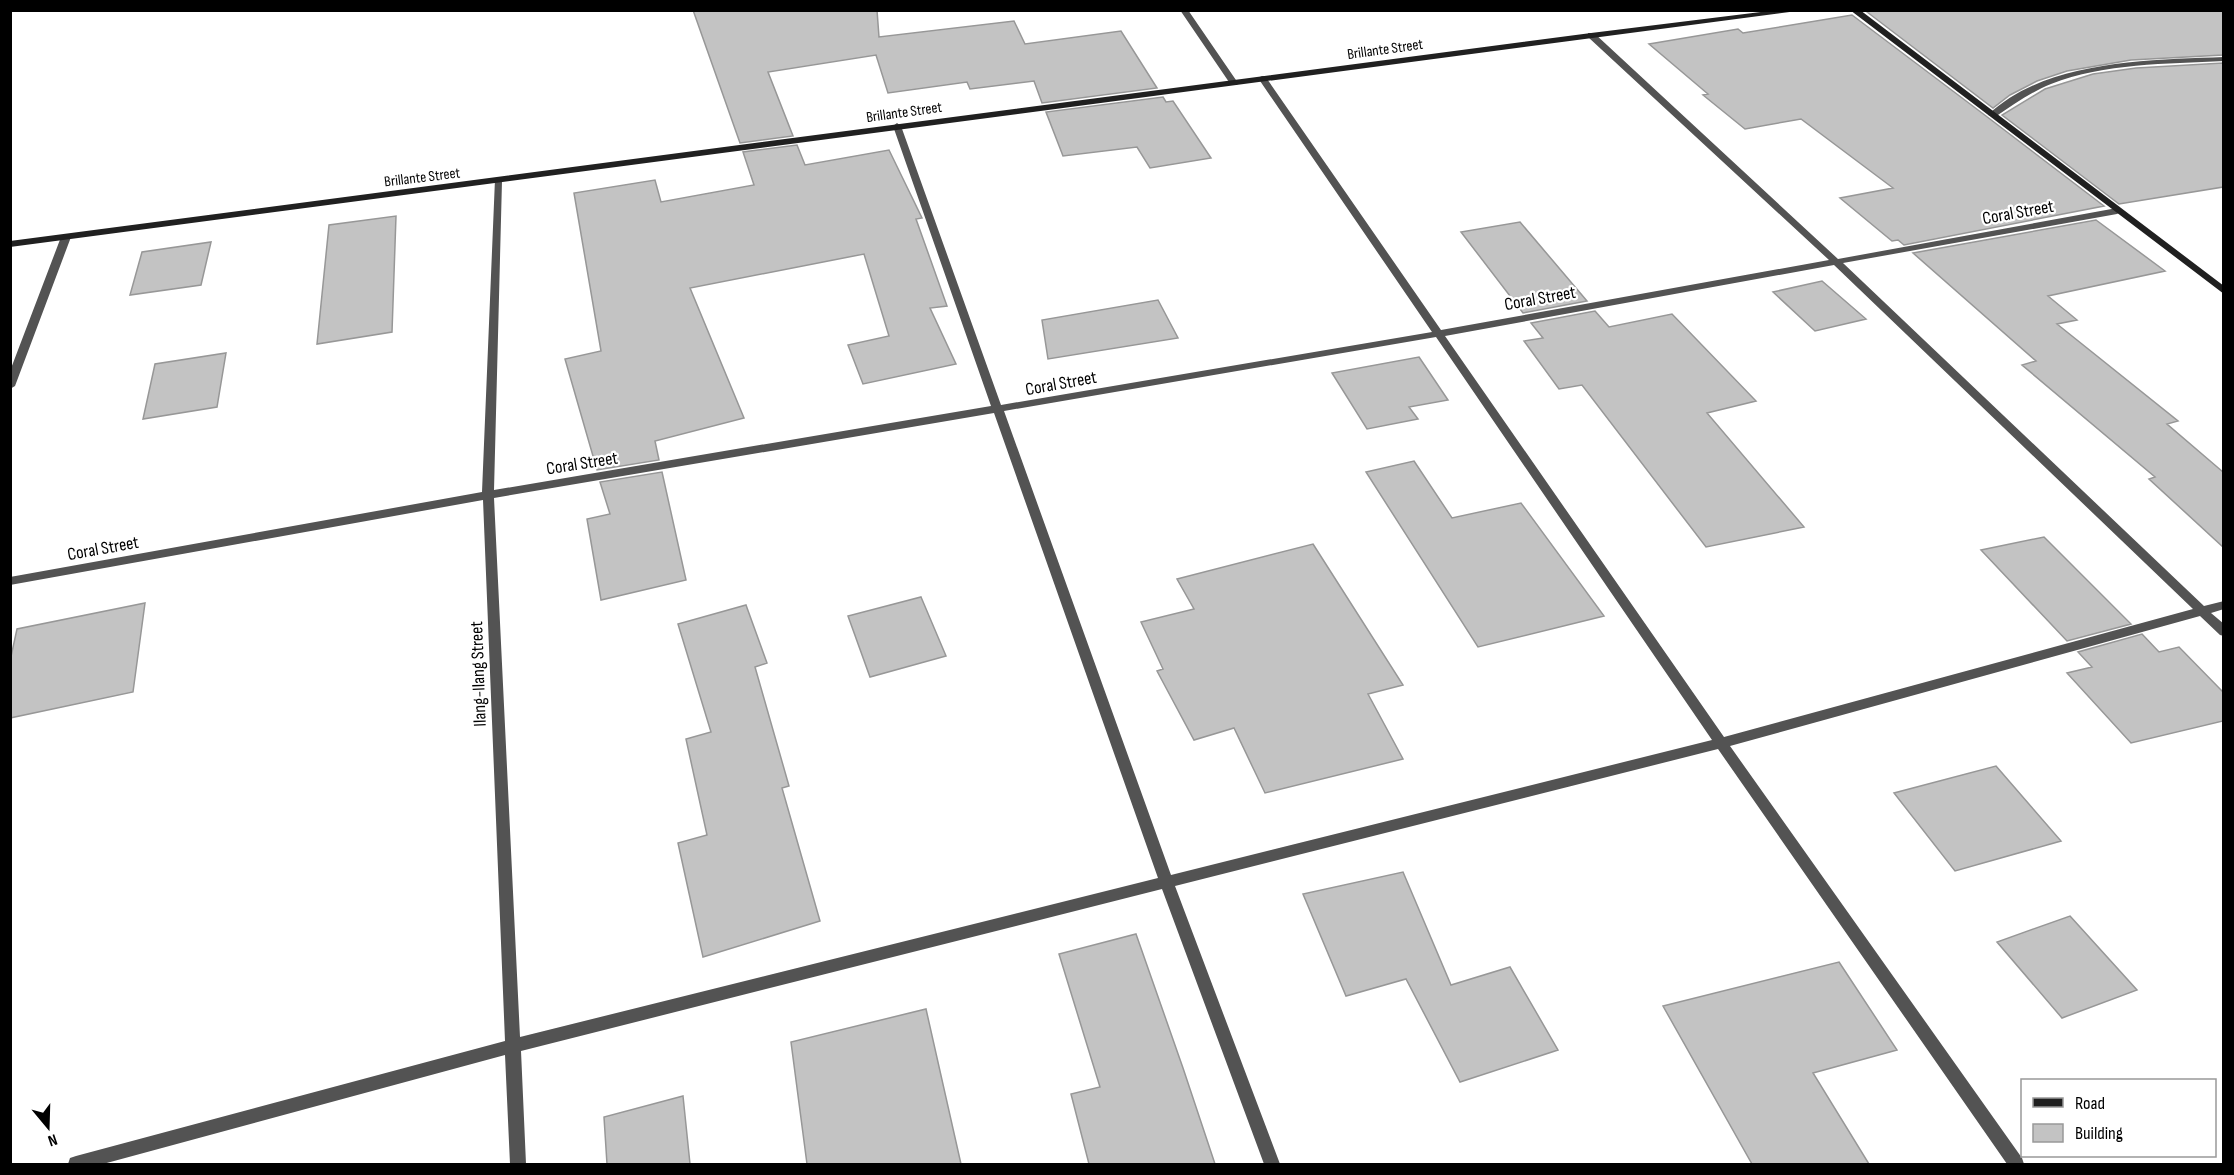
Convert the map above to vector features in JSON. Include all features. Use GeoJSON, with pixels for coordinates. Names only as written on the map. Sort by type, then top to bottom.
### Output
{"type":"FeatureCollection","features":[{"type":"Feature","properties":{"kind":"street"},"geometry":{"type":"LineString","coordinates":[[1184,10],[1234,83]]}},
{"type":"Feature","properties":{"kind":"street","name":"Brillante Street"},"geometry":{"type":"LineString","coordinates":[[10,244],[1591,35],[1801,10]]}},
{"type":"Feature","properties":{"kind":"street"},"geometry":{"type":"LineString","coordinates":[[1854,10],[2223,291]]}},
{"type":"Feature","properties":{"kind":"street"},"geometry":{"type":"LineString","coordinates":[[1591,35],[1836,262],[2223,632]]}},
{"type":"Feature","properties":{"kind":"street"},"geometry":{"type":"LineString","coordinates":[[1992,115],[2032,88],[2064,75],[2095,67],[2223,59]]}},
{"type":"Feature","properties":{"kind":"street"},"geometry":{"type":"LineString","coordinates":[[1262,78],[1437,334],[2016,1164]]}},
{"type":"Feature","properties":{"kind":"street"},"geometry":{"type":"LineString","coordinates":[[897,126],[1166,882],[1272,1164]]}},
{"type":"Feature","properties":{"kind":"street","name":"Ilang-Ilang Street"},"geometry":{"type":"LineString","coordinates":[[498,181],[488,495],[518,1164]]}},
{"type":"Feature","properties":{"kind":"street","name":"Coral Street"},"geometry":{"type":"LineString","coordinates":[[10,581],[488,495],[997,411],[1437,334],[2117,211]]}},
{"type":"Feature","properties":{"kind":"street"},"geometry":{"type":"LineString","coordinates":[[10,386],[66,237]]}},
{"type":"Feature","properties":{"kind":"street"},"geometry":{"type":"LineString","coordinates":[[76,1164],[511,1046],[1721,743],[2223,606]]}},
{"type":"Feature","properties":{"kind":"building"},"geometry":{"type":"Polygon","coordinates":[[[693,10],[877,10],[879,37],[1014,21],[1025,44],[1121,31],[1157,88],[1042,103],[1034,81],[970,89],[967,82],[888,93],[876,55],[768,72],[793,136],[740,143],[693,10]]]}},
{"type":"Feature","properties":{"kind":"building"},"geometry":{"type":"Polygon","coordinates":[[[1876,10],[2223,10],[2223,55],[2131,60],[2067,71],[2037,81],[2010,95],[1993,108],[1867,12],[1876,10]]]}},
{"type":"Feature","properties":{"kind":"building"},"geometry":{"type":"Polygon","coordinates":[[[1852,15],[2104,206],[1904,245],[1898,240],[1892,241],[1840,198],[1893,188],[1801,119],[1745,129],[1703,95],[1708,94],[1649,44],[1738,29],[1743,33],[1852,15]]]}},
{"type":"Feature","properties":{"kind":"building"},"geometry":{"type":"Polygon","coordinates":[[[2223,63],[2223,187],[2119,204],[2002,115],[2045,89],[2093,74],[2136,68],[2223,63]]]}},
{"type":"Feature","properties":{"kind":"building"},"geometry":{"type":"Polygon","coordinates":[[[1163,97],[1166,102],[1173,101],[1211,158],[1150,168],[1137,147],[1063,156],[1046,112],[1163,97]]]}},
{"type":"Feature","properties":{"kind":"building"},"geometry":{"type":"Polygon","coordinates":[[[797,145],[805,165],[889,150],[922,218],[916,219],[947,306],[930,308],[956,364],[863,384],[848,345],[889,336],[864,254],[690,288],[744,418],[655,441],[659,460],[597,470],[565,359],[601,351],[574,193],[655,180],[661,202],[754,185],[743,152],[797,145]]]}},
{"type":"Feature","properties":{"kind":"building"},"geometry":{"type":"Polygon","coordinates":[[[396,216],[392,332],[317,344],[329,225],[396,216]]]}},
{"type":"Feature","properties":{"kind":"building"},"geometry":{"type":"Polygon","coordinates":[[[2096,220],[2165,271],[2048,296],[2077,320],[2057,324],[2178,421],[2167,424],[2223,472],[2223,547],[2149,479],[2155,477],[2022,365],[2036,361],[1913,253],[2096,220]]]}},
{"type":"Feature","properties":{"kind":"building"},"geometry":{"type":"Polygon","coordinates":[[[1520,222],[1587,301],[1523,313],[1461,232],[1520,222]]]}},
{"type":"Feature","properties":{"kind":"building"},"geometry":{"type":"Polygon","coordinates":[[[211,242],[201,285],[130,295],[142,252],[211,242]]]}},
{"type":"Feature","properties":{"kind":"building"},"geometry":{"type":"Polygon","coordinates":[[[1822,281],[1866,319],[1815,331],[1773,292],[1822,281]]]}},
{"type":"Feature","properties":{"kind":"building"},"geometry":{"type":"Polygon","coordinates":[[[1158,300],[1178,338],[1048,359],[1042,320],[1158,300]]]}},
{"type":"Feature","properties":{"kind":"building"},"geometry":{"type":"Polygon","coordinates":[[[1595,311],[1609,327],[1672,314],[1756,401],[1707,413],[1804,527],[1706,547],[1582,385],[1559,389],[1524,341],[1543,338],[1531,323],[1595,311]]]}},
{"type":"Feature","properties":{"kind":"building"},"geometry":{"type":"Polygon","coordinates":[[[226,353],[217,407],[143,419],[155,364],[226,353]]]}},
{"type":"Feature","properties":{"kind":"building"},"geometry":{"type":"Polygon","coordinates":[[[1419,357],[1448,400],[1409,407],[1418,419],[1367,429],[1332,373],[1419,357]]]}},
{"type":"Feature","properties":{"kind":"building"},"geometry":{"type":"Polygon","coordinates":[[[1414,461],[1452,518],[1521,503],[1604,616],[1478,647],[1366,472],[1414,461]]]}},
{"type":"Feature","properties":{"kind":"building"},"geometry":{"type":"Polygon","coordinates":[[[662,472],[686,580],[601,600],[587,519],[610,514],[600,482],[662,472]]]}},
{"type":"Feature","properties":{"kind":"building"},"geometry":{"type":"Polygon","coordinates":[[[2044,537],[2131,624],[2067,641],[1981,550],[2044,537]]]}},
{"type":"Feature","properties":{"kind":"building"},"geometry":{"type":"Polygon","coordinates":[[[1313,544],[1403,685],[1368,694],[1403,759],[1265,793],[1234,728],[1194,740],[1157,671],[1163,669],[1141,622],[1194,609],[1177,579],[1313,544]]]}},
{"type":"Feature","properties":{"kind":"building"},"geometry":{"type":"Polygon","coordinates":[[[921,597],[946,656],[870,677],[848,616],[921,597]]]}},
{"type":"Feature","properties":{"kind":"building"},"geometry":{"type":"Polygon","coordinates":[[[145,603],[133,692],[10,718],[10,661],[17,629],[145,603]]]}},
{"type":"Feature","properties":{"kind":"building"},"geometry":{"type":"Polygon","coordinates":[[[746,605],[767,663],[755,667],[789,786],[782,788],[820,921],[703,957],[678,843],[707,835],[686,739],[711,732],[678,624],[746,605]]]}},
{"type":"Feature","properties":{"kind":"building"},"geometry":{"type":"Polygon","coordinates":[[[2142,634],[2159,652],[2179,647],[2223,692],[2223,721],[2131,743],[2067,673],[2092,667],[2078,652],[2142,634]]]}},
{"type":"Feature","properties":{"kind":"building"},"geometry":{"type":"Polygon","coordinates":[[[1996,766],[2061,841],[1955,871],[1894,793],[1996,766]]]}},
{"type":"Feature","properties":{"kind":"building"},"geometry":{"type":"Polygon","coordinates":[[[1403,872],[1451,985],[1510,967],[1558,1050],[1460,1082],[1406,979],[1346,996],[1303,894],[1403,872]]]}},
{"type":"Feature","properties":{"kind":"building"},"geometry":{"type":"Polygon","coordinates":[[[2070,916],[2137,990],[2062,1018],[1997,942],[2070,916]]]}},
{"type":"Feature","properties":{"kind":"building"},"geometry":{"type":"Polygon","coordinates":[[[1136,934],[1215,1164],[1089,1164],[1071,1094],[1100,1087],[1059,954],[1136,934]]]}},
{"type":"Feature","properties":{"kind":"building"},"geometry":{"type":"Polygon","coordinates":[[[1839,962],[1897,1050],[1813,1073],[1869,1164],[1752,1164],[1663,1006],[1839,962]]]}},
{"type":"Feature","properties":{"kind":"building"},"geometry":{"type":"Polygon","coordinates":[[[926,1009],[961,1164],[807,1164],[791,1042],[926,1009]]]}},
{"type":"Feature","properties":{"kind":"building"},"geometry":{"type":"Polygon","coordinates":[[[683,1096],[690,1164],[607,1164],[604,1117],[683,1096]]]}}]}
